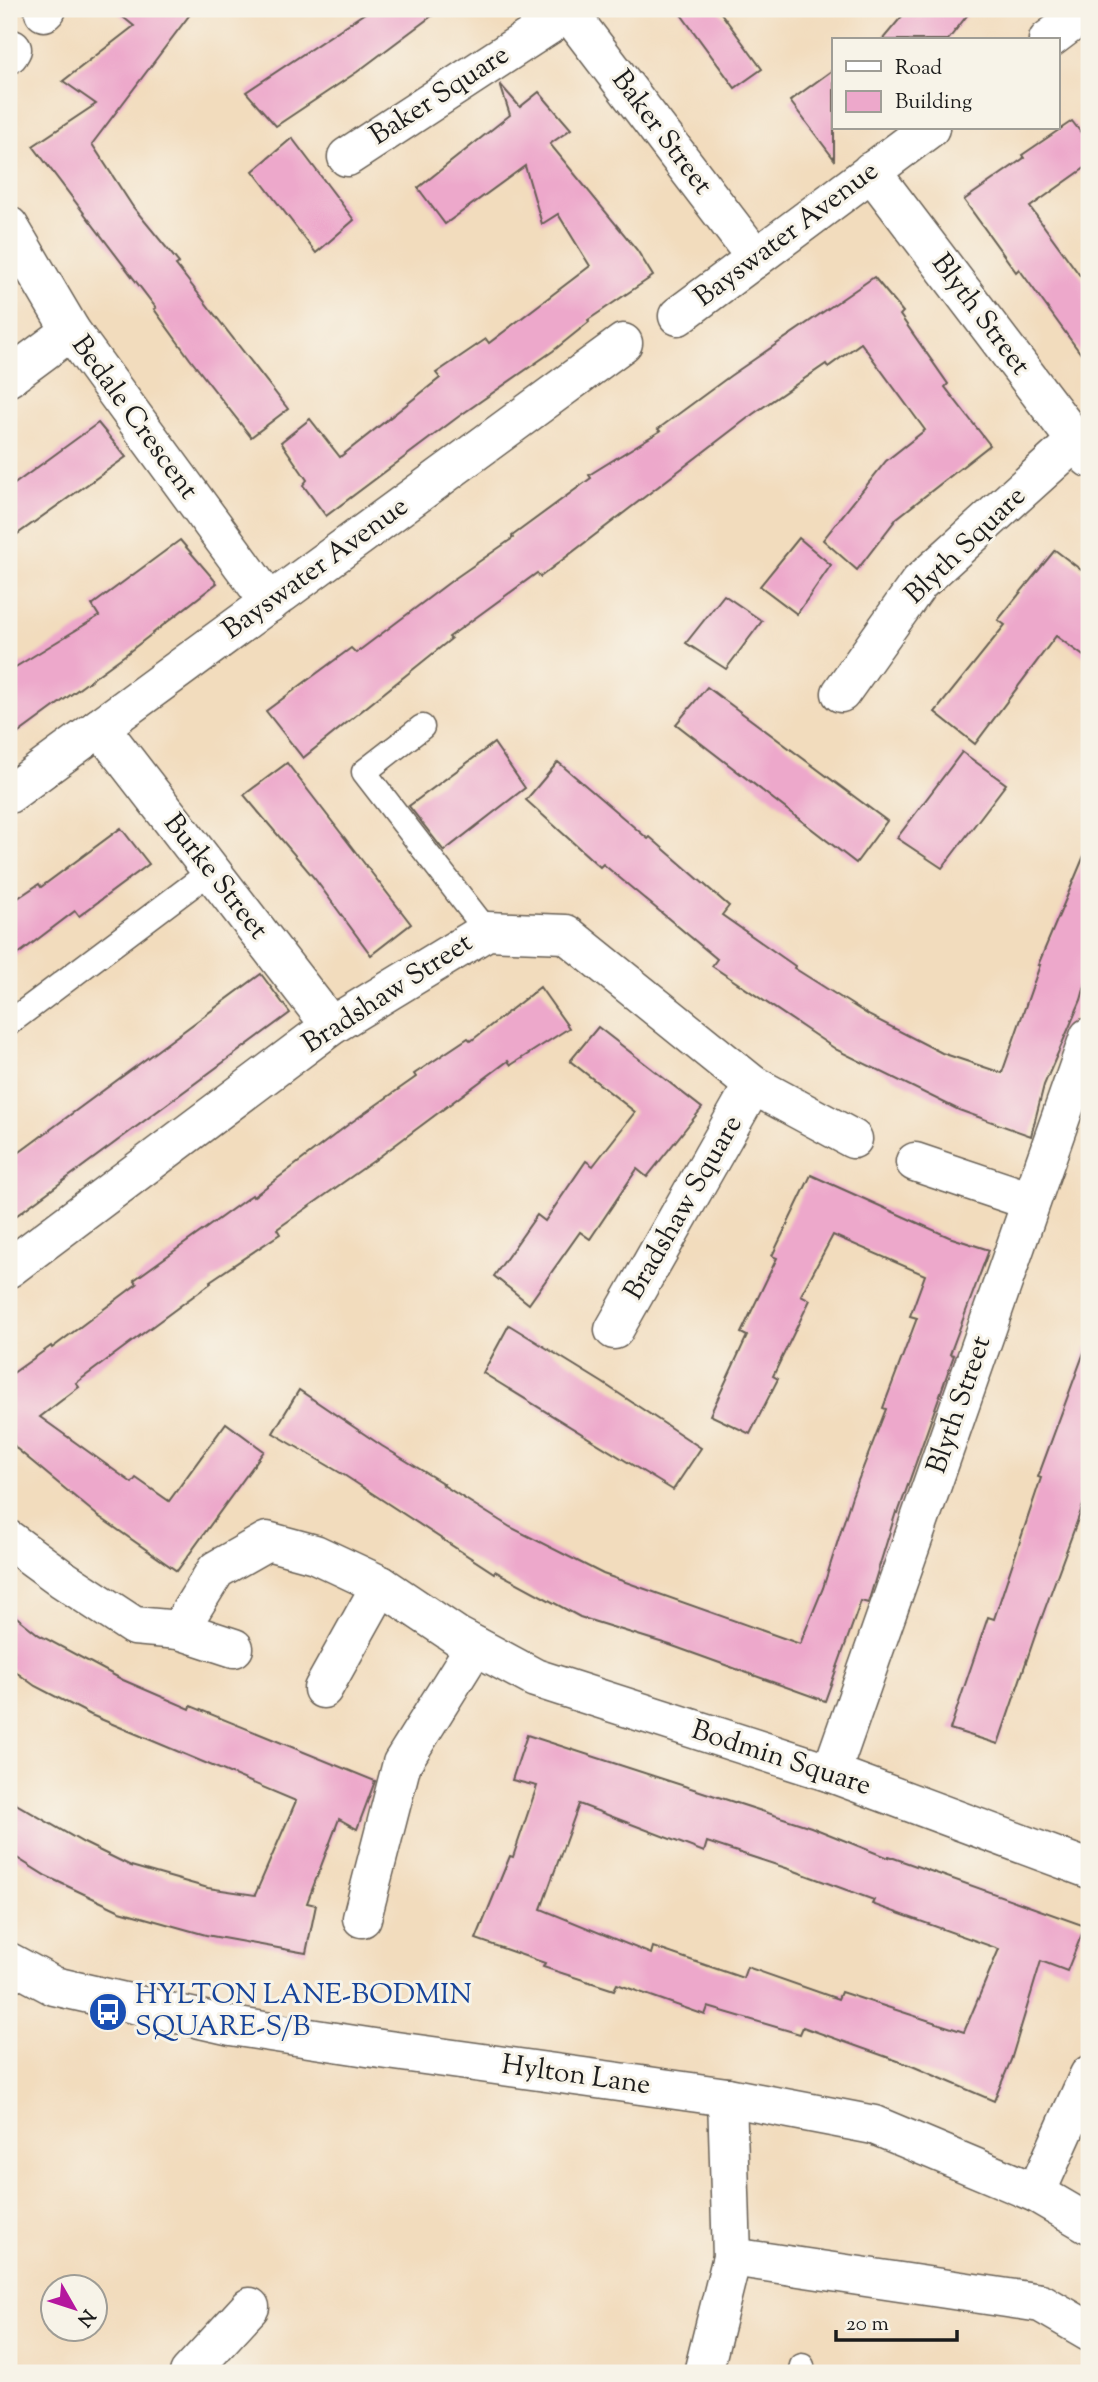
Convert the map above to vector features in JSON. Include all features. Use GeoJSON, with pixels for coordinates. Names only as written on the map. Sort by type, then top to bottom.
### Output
{"type":"FeatureCollection","features":[{"type":"Feature","properties":{"kind":"street"},"geometry":{"type":"LineString","coordinates":[[1051,38],[1089,9]]}},
{"type":"Feature","properties":{"kind":"street","name":"Baker Square"},"geometry":{"type":"LineString","coordinates":[[347,157],[568,10]]}},
{"type":"Feature","properties":{"kind":"street","name":"Baker Street"},"geometry":{"type":"LineString","coordinates":[[568,10],[756,258]]}},
{"type":"Feature","properties":{"kind":"street","name":"Bayswater Avenue"},"geometry":{"type":"LineString","coordinates":[[678,316],[927,130]]}},
{"type":"Feature","properties":{"kind":"street","name":"Blyth Street"},"geometry":{"type":"LineString","coordinates":[[871,171],[1083,450]]}},
{"type":"Feature","properties":{"kind":"street","name":"Bedale Crescent"},"geometry":{"type":"LineString","coordinates":[[9,226],[71,331],[270,603]]}},
{"type":"Feature","properties":{"kind":"street"},"geometry":{"type":"LineString","coordinates":[[9,377],[71,331]]}},
{"type":"Feature","properties":{"kind":"street","name":"Bayswater Avenue"},"geometry":{"type":"LineString","coordinates":[[9,794],[623,343]]}},
{"type":"Feature","properties":{"kind":"street","name":"Blyth Square"},"geometry":{"type":"LineString","coordinates":[[841,693],[919,583],[1083,450]]}},
{"type":"Feature","properties":{"kind":"street","name":"Burke Street"},"geometry":{"type":"LineString","coordinates":[[100,727],[331,1027]]}},
{"type":"Feature","properties":{"kind":"street","name":"Bradshaw Street"},"geometry":{"type":"LineString","coordinates":[[9,1268],[331,1027],[487,931],[566,933],[754,1085],[853,1139]]}},
{"type":"Feature","properties":{"kind":"street","name":"Blyth Street"},"geometry":{"type":"LineString","coordinates":[[831,1773],[1089,1037]]}},
{"type":"Feature","properties":{"kind":"street","name":"Bradshaw Square"},"geometry":{"type":"LineString","coordinates":[[614,1330],[754,1085]]}},
{"type":"Feature","properties":{"kind":"street"},"geometry":{"type":"LineString","coordinates":[[915,1163],[1031,1201]]}},
{"type":"Feature","properties":{"kind":"street"},"geometry":{"type":"LineString","coordinates":[[9,1540],[134,1626],[179,1630],[234,1648]]}},
{"type":"Feature","properties":{"kind":"street","name":"Bodmin Square"},"geometry":{"type":"LineString","coordinates":[[179,1630],[216,1570],[267,1541],[315,1554],[381,1585],[475,1646],[535,1678],[831,1773],[1089,1869]]}},
{"type":"Feature","properties":{"kind":"street"},"geometry":{"type":"LineString","coordinates":[[323,1689],[381,1585]]}},
{"type":"Feature","properties":{"kind":"street"},"geometry":{"type":"LineString","coordinates":[[362,1918],[402,1763],[475,1646]]}},
{"type":"Feature","properties":{"kind":"street","name":"Hylton Lane"},"geometry":{"type":"LineString","coordinates":[[9,1962],[54,1986],[231,2025],[374,2048],[727,2097],[874,2126],[1037,2193],[1089,2224]]}},
{"type":"Feature","properties":{"kind":"street"},"geometry":{"type":"LineString","coordinates":[[1037,2193],[1089,2075]]}},
{"type":"Feature","properties":{"kind":"street"},"geometry":{"type":"LineString","coordinates":[[703,2373],[733,2257],[727,2097]]}},
{"type":"Feature","properties":{"kind":"street"},"geometry":{"type":"LineString","coordinates":[[733,2257],[1041,2303],[1089,2331]]}},
{"type":"Feature","properties":{"kind":"street"},"geometry":{"type":"LineString","coordinates":[[189,2373],[250,2307]]}},
{"type":"Feature","properties":{"kind":"lane"},"geometry":{"type":"LineString","coordinates":[[422,727],[364,772],[487,931]]}},
{"type":"Feature","properties":{"kind":"lane"},"geometry":{"type":"LineString","coordinates":[[9,1023],[211,871]]}},
{"type":"Feature","properties":{"kind":"building"},"geometry":{"type":"Polygon","coordinates":[[[113,9],[194,9],[92,144],[133,207],[179,263],[176,265],[288,409],[251,437],[33,146],[96,104],[63,81],[134,26],[113,9]]]}},
{"type":"Feature","properties":{"kind":"building"},"geometry":{"type":"Polygon","coordinates":[[[371,9],[441,9],[357,72],[276,126],[246,92],[371,9]]]}},
{"type":"Feature","properties":{"kind":"building"},"geometry":{"type":"Polygon","coordinates":[[[677,9],[718,9],[762,69],[735,88],[677,9]]]}},
{"type":"Feature","properties":{"kind":"building"},"geometry":{"type":"Polygon","coordinates":[[[908,9],[972,9],[950,38],[884,38],[908,9]]]}},
{"type":"Feature","properties":{"kind":"building"},"geometry":{"type":"Polygon","coordinates":[[[832,70],[834,159],[790,101],[832,70]]]}},
{"type":"Feature","properties":{"kind":"building"},"geometry":{"type":"Polygon","coordinates":[[[500,84],[520,107],[539,92],[571,129],[550,144],[637,250],[653,276],[588,320],[589,322],[553,351],[458,417],[326,516],[303,485],[307,480],[281,442],[310,419],[340,457],[440,378],[436,373],[486,339],[489,343],[590,266],[558,214],[542,224],[525,166],[445,224],[418,188],[510,115],[500,84]]]}},
{"type":"Feature","properties":{"kind":"building"},"geometry":{"type":"Polygon","coordinates":[[[1072,121],[1089,143],[1089,165],[1030,207],[1089,288],[1089,365],[1019,269],[1016,272],[964,200],[1072,121]]]}},
{"type":"Feature","properties":{"kind":"building"},"geometry":{"type":"Polygon","coordinates":[[[292,138],[354,220],[316,253],[253,171],[292,138]]]}},
{"type":"Feature","properties":{"kind":"building"},"geometry":{"type":"Polygon","coordinates":[[[874,277],[903,312],[900,315],[948,384],[945,387],[990,445],[897,518],[857,570],[823,540],[886,461],[925,430],[861,343],[753,414],[540,577],[537,573],[449,637],[451,639],[303,758],[266,711],[351,648],[356,653],[513,538],[512,536],[591,478],[589,475],[660,431],[658,429],[730,376],[874,277]]]}},
{"type":"Feature","properties":{"kind":"building"},"geometry":{"type":"Polygon","coordinates":[[[98,423],[126,457],[9,540],[9,488],[98,423]]]}},
{"type":"Feature","properties":{"kind":"building"},"geometry":{"type":"Polygon","coordinates":[[[799,538],[831,565],[797,614],[760,586],[799,538]]]}},
{"type":"Feature","properties":{"kind":"building"},"geometry":{"type":"Polygon","coordinates":[[[180,540],[217,583],[9,740],[9,671],[99,616],[92,605],[180,540]]]}},
{"type":"Feature","properties":{"kind":"building"},"geometry":{"type":"Polygon","coordinates":[[[1055,550],[1089,576],[1089,660],[1056,636],[975,744],[935,712],[1005,625],[998,620],[1055,550]]]}},
{"type":"Feature","properties":{"kind":"building"},"geometry":{"type":"Polygon","coordinates":[[[724,595],[762,621],[726,669],[686,643],[724,595]]]}},
{"type":"Feature","properties":{"kind":"building"},"geometry":{"type":"Polygon","coordinates":[[[707,687],[887,821],[856,863],[676,724],[707,687]]]}},
{"type":"Feature","properties":{"kind":"building"},"geometry":{"type":"Polygon","coordinates":[[[494,743],[525,788],[444,851],[409,806],[494,743]]]}},
{"type":"Feature","properties":{"kind":"building"},"geometry":{"type":"Polygon","coordinates":[[[962,752],[1006,784],[942,868],[897,838],[962,752]]]}},
{"type":"Feature","properties":{"kind":"building"},"geometry":{"type":"Polygon","coordinates":[[[558,762],[729,906],[722,915],[795,966],[794,968],[870,1016],[942,1053],[1002,1073],[1038,965],[1089,844],[1089,971],[1081,1000],[1044,1085],[1031,1136],[959,1110],[837,1050],[712,966],[717,959],[603,864],[600,867],[526,800],[558,762]]]}},
{"type":"Feature","properties":{"kind":"building"},"geometry":{"type":"Polygon","coordinates":[[[287,763],[411,924],[371,955],[315,879],[244,795],[287,763]]]}},
{"type":"Feature","properties":{"kind":"building"},"geometry":{"type":"Polygon","coordinates":[[[121,828],[149,864],[79,916],[75,911],[9,961],[9,904],[39,884],[41,887],[121,828]]]}},
{"type":"Feature","properties":{"kind":"building"},"geometry":{"type":"Polygon","coordinates":[[[261,974],[290,1013],[9,1221],[9,1160],[261,974]]]}},
{"type":"Feature","properties":{"kind":"building"},"geometry":{"type":"Polygon","coordinates":[[[540,987],[569,1028],[511,1065],[508,1061],[277,1229],[280,1234],[210,1281],[211,1283],[76,1383],[79,1387],[40,1417],[132,1483],[136,1478],[169,1501],[226,1423],[264,1451],[177,1571],[98,1516],[9,1441],[9,1376],[51,1346],[52,1348],[137,1284],[134,1280],[252,1195],[253,1197],[416,1077],[414,1074],[468,1038],[471,1041],[540,987]]]}},
{"type":"Feature","properties":{"kind":"building"},"geometry":{"type":"Polygon","coordinates":[[[598,1027],[702,1108],[647,1177],[637,1169],[590,1239],[580,1232],[529,1304],[494,1276],[537,1215],[545,1221],[586,1161],[593,1166],[635,1112],[570,1061],[598,1027]]]}},
{"type":"Feature","properties":{"kind":"building"},"geometry":{"type":"Polygon","coordinates":[[[811,1175],[949,1237],[989,1250],[950,1354],[954,1355],[898,1513],[896,1512],[868,1603],[861,1601],[825,1701],[670,1645],[580,1617],[495,1571],[494,1573],[344,1475],[273,1433],[299,1390],[510,1527],[603,1574],[800,1644],[823,1588],[852,1496],[917,1318],[910,1316],[925,1275],[833,1235],[801,1295],[810,1300],[773,1376],[778,1379],[750,1434],[710,1415],[747,1336],[741,1333],[777,1258],[772,1256],[811,1175]]]}},
{"type":"Feature","properties":{"kind":"building"},"geometry":{"type":"Polygon","coordinates":[[[509,1325],[701,1448],[673,1490],[483,1373],[509,1325]]]}},
{"type":"Feature","properties":{"kind":"building"},"geometry":{"type":"Polygon","coordinates":[[[1086,1347],[1089,1347],[1089,1489],[998,1744],[950,1729],[988,1617],[994,1619],[1041,1478],[1038,1477],[1086,1347]]]}},
{"type":"Feature","properties":{"kind":"building"},"geometry":{"type":"Polygon","coordinates":[[[9,1611],[39,1635],[123,1680],[375,1781],[357,1829],[339,1819],[307,1903],[316,1905],[306,1953],[206,1935],[120,1911],[46,1876],[9,1853],[9,1800],[84,1843],[131,1866],[208,1888],[255,1895],[296,1801],[91,1715],[35,1686],[9,1667],[9,1611]]]}},
{"type":"Feature","properties":{"kind":"building"},"geometry":{"type":"Polygon","coordinates":[[[527,1735],[811,1827],[888,1858],[1085,1926],[1067,1971],[1041,1961],[1011,2060],[994,2101],[912,2066],[803,2027],[800,2034],[708,2007],[705,2015],[617,1984],[614,1990],[543,1967],[545,1963],[476,1939],[510,1856],[513,1857],[537,1786],[512,1780],[527,1735]],[[579,1804],[541,1909],[651,1954],[653,1947],[743,1978],[747,1967],[838,1999],[841,1992],[964,2032],[999,1949],[872,1904],[874,1900],[707,1842],[704,1852],[579,1804]]]}},
{"type":"Feature","properties":{"kind":"place","name":"HYLTON LANE-BODMIN SQUARE-S/B"},"geometry":{"type":"Point","coordinates":[108,2012]}}]}
